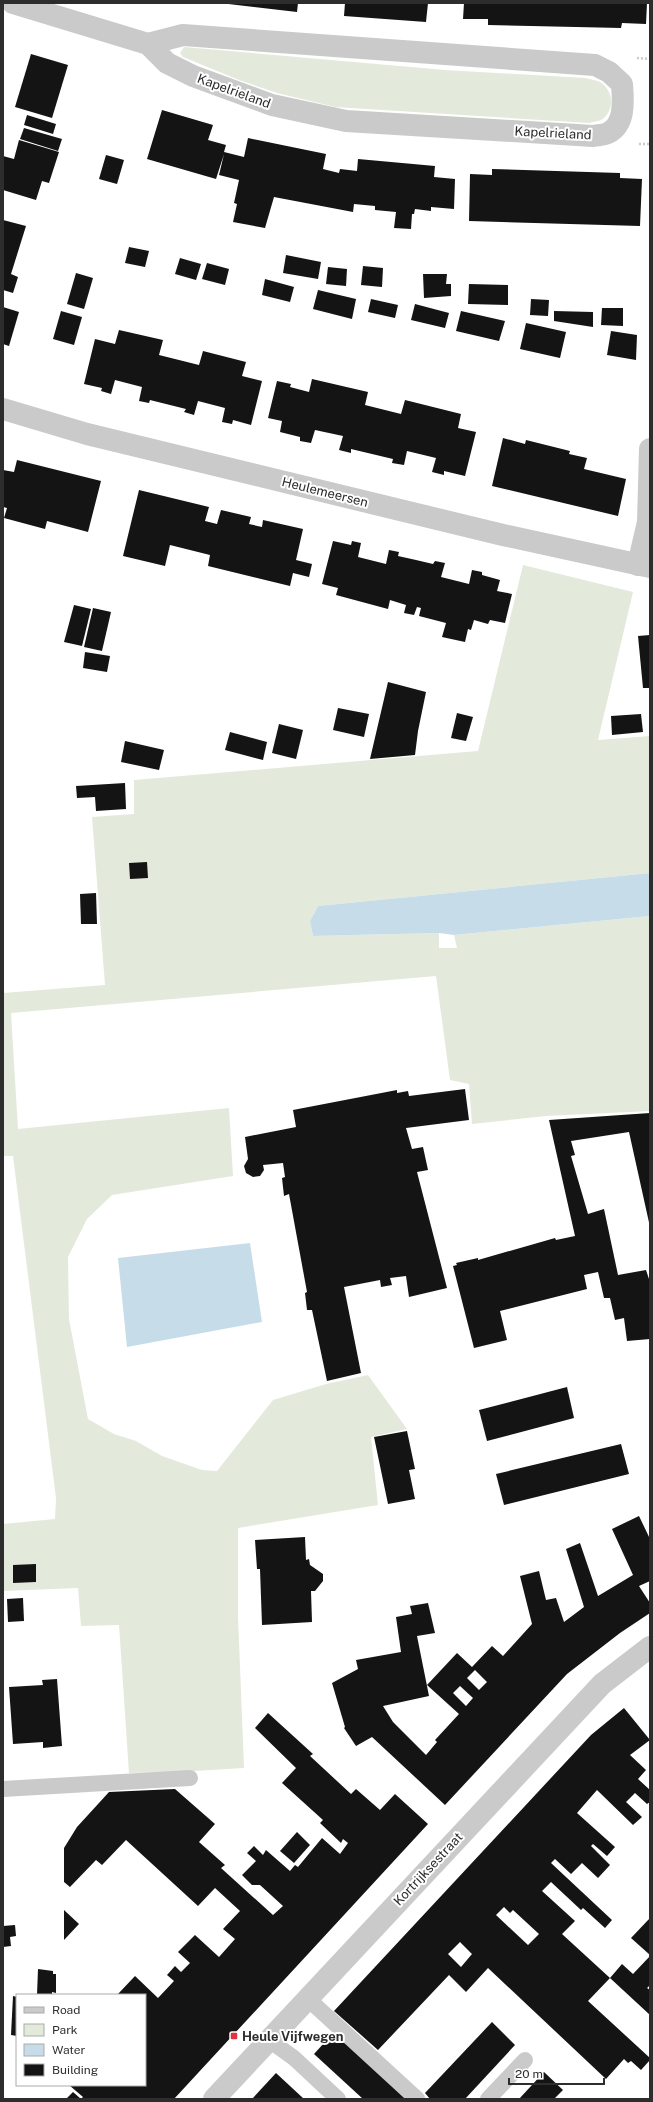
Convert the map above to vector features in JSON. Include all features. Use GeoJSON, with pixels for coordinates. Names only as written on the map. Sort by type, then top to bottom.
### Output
{"type":"FeatureCollection","features":[{"type":"Feature","properties":{"kind":"street","name":"Kapelrieland"},"geometry":{"type":"LineString","coordinates":[[13,3],[148,44],[167,63],[193,76],[272,105],[346,121],[593,136],[609,133],[619,121],[624,106],[622,84],[609,72],[595,65],[183,35],[148,44]]}},
{"type":"Feature","properties":{"kind":"street","name":"Heulemeersen"},"geometry":{"type":"LineString","coordinates":[[3,409],[87,434],[495,533],[644,566]]}},
{"type":"Feature","properties":{"kind":"street"},"geometry":{"type":"LineString","coordinates":[[644,566],[648,522],[650,449]]}},
{"type":"Feature","properties":{"kind":"street","name":"Kortrijksestraat"},"geometry":{"type":"LineString","coordinates":[[214,2099],[602,1684],[650,1647]]}},
{"type":"Feature","properties":{"kind":"lane"},"geometry":{"type":"LineString","coordinates":[[3,1789],[190,1778]]}},
{"type":"Feature","properties":{"kind":"lane"},"geometry":{"type":"LineString","coordinates":[[307,1998],[417,2099]]}},
{"type":"Feature","properties":{"kind":"lane"},"geometry":{"type":"LineString","coordinates":[[269,2040],[294,2058],[338,2099]]}},
{"type":"Feature","properties":{"kind":"lane"},"geometry":{"type":"LineString","coordinates":[[488,2099],[525,2060]]}},
{"type":"Feature","properties":{"kind":"green space"},"geometry":{"type":"Polygon","coordinates":[[[184,47],[445,70],[585,78],[598,81],[604,85],[610,94],[611,104],[608,114],[604,118],[599,121],[589,123],[335,107],[277,93],[239,80],[183,57],[180,53],[184,47]]]}},
{"type":"Feature","properties":{"kind":"green space"},"geometry":{"type":"Polygon","coordinates":[[[523,565],[633,592],[598,740],[650,736],[650,873],[318,906],[310,921],[313,936],[439,933],[439,948],[457,948],[454,935],[650,916],[650,1111],[546,1116],[472,1124],[469,1084],[450,1080],[436,976],[11,1013],[18,1129],[229,1108],[233,1176],[112,1195],[87,1219],[68,1257],[69,1319],[88,1419],[114,1434],[136,1441],[162,1456],[202,1470],[217,1471],[273,1400],[326,1384],[368,1375],[407,1429],[371,1437],[378,1505],[238,1528],[238,1616],[244,1768],[129,1773],[119,1625],[81,1626],[78,1588],[3,1591],[3,1524],[55,1519],[56,1498],[13,1156],[3,1156],[3,993],[105,985],[92,817],[134,814],[134,780],[478,751],[523,565]]]}},
{"type":"Feature","properties":{"kind":"water"},"geometry":{"type":"Polygon","coordinates":[[[650,873],[650,916],[454,935],[439,933],[313,936],[310,921],[318,906],[650,873]]]}},
{"type":"Feature","properties":{"kind":"water"},"geometry":{"type":"Polygon","coordinates":[[[250,1243],[262,1322],[127,1347],[118,1258],[250,1243]]]}},
{"type":"Feature","properties":{"kind":"building"},"geometry":{"type":"Polygon","coordinates":[[[220,3],[298,3],[297,12],[220,3]]]}},
{"type":"Feature","properties":{"kind":"building"},"geometry":{"type":"Polygon","coordinates":[[[345,3],[428,3],[426,22],[344,16],[345,3]]]}},
{"type":"Feature","properties":{"kind":"building"},"geometry":{"type":"Polygon","coordinates":[[[464,3],[647,3],[646,24],[622,23],[621,28],[488,25],[488,19],[463,19],[464,3]]]}},
{"type":"Feature","properties":{"kind":"building"},"geometry":{"type":"Polygon","coordinates":[[[31,54],[68,65],[52,118],[15,107],[31,54]]]}},
{"type":"Feature","properties":{"kind":"building"},"geometry":{"type":"Polygon","coordinates":[[[162,110],[213,125],[208,140],[226,145],[224,152],[244,157],[248,138],[326,154],[323,169],[339,173],[340,169],[357,171],[358,159],[435,166],[434,177],[455,179],[454,209],[431,207],[431,211],[415,209],[414,214],[412,214],[411,229],[394,228],[396,212],[375,210],[375,206],[354,204],[353,212],[274,197],[265,228],[233,222],[237,204],[234,203],[239,180],[219,175],[224,154],[216,179],[147,159],[162,110]]]}},
{"type":"Feature","properties":{"kind":"building"},"geometry":{"type":"Polygon","coordinates":[[[27,115],[56,124],[53,134],[24,125],[27,115]]]}},
{"type":"Feature","properties":{"kind":"building"},"geometry":{"type":"Polygon","coordinates":[[[24,128],[62,139],[58,151],[20,139],[24,128]]]}},
{"type":"Feature","properties":{"kind":"building"},"geometry":{"type":"Polygon","coordinates":[[[19,140],[59,152],[49,183],[42,181],[36,200],[3,190],[3,156],[14,159],[19,140]]]}},
{"type":"Feature","properties":{"kind":"building"},"geometry":{"type":"Polygon","coordinates":[[[106,155],[124,160],[117,184],[99,179],[106,155]]]}},
{"type":"Feature","properties":{"kind":"building"},"geometry":{"type":"Polygon","coordinates":[[[492,169],[620,173],[620,178],[642,179],[640,226],[469,221],[470,174],[492,175],[492,169]]]}},
{"type":"Feature","properties":{"kind":"building"},"geometry":{"type":"Polygon","coordinates":[[[3,220],[26,226],[11,274],[18,277],[13,293],[3,290],[3,220]]]}},
{"type":"Feature","properties":{"kind":"building"},"geometry":{"type":"Polygon","coordinates":[[[129,247],[149,251],[145,267],[125,263],[129,247]]]}},
{"type":"Feature","properties":{"kind":"building"},"geometry":{"type":"Polygon","coordinates":[[[286,255],[321,262],[318,279],[283,273],[286,255]]]}},
{"type":"Feature","properties":{"kind":"building"},"geometry":{"type":"Polygon","coordinates":[[[180,258],[201,264],[196,280],[175,274],[180,258]]]}},
{"type":"Feature","properties":{"kind":"building"},"geometry":{"type":"Polygon","coordinates":[[[207,263],[229,269],[225,285],[202,279],[207,263]]]}},
{"type":"Feature","properties":{"kind":"building"},"geometry":{"type":"Polygon","coordinates":[[[363,266],[383,268],[382,287],[361,285],[363,266]]]}},
{"type":"Feature","properties":{"kind":"building"},"geometry":{"type":"Polygon","coordinates":[[[328,267],[347,269],[346,286],[326,284],[328,267]]]}},
{"type":"Feature","properties":{"kind":"building"},"geometry":{"type":"Polygon","coordinates":[[[76,273],[93,278],[84,309],[67,304],[76,273]]]}},
{"type":"Feature","properties":{"kind":"building"},"geometry":{"type":"Polygon","coordinates":[[[423,274],[447,274],[446,284],[451,284],[451,296],[424,298],[423,274]]]}},
{"type":"Feature","properties":{"kind":"building"},"geometry":{"type":"Polygon","coordinates":[[[265,279],[294,287],[290,302],[262,295],[265,279]]]}},
{"type":"Feature","properties":{"kind":"building"},"geometry":{"type":"Polygon","coordinates":[[[469,284],[508,285],[508,305],[468,304],[469,284]]]}},
{"type":"Feature","properties":{"kind":"building"},"geometry":{"type":"Polygon","coordinates":[[[318,290],[356,299],[352,319],[313,309],[318,290]]]}},
{"type":"Feature","properties":{"kind":"building"},"geometry":{"type":"Polygon","coordinates":[[[371,299],[398,305],[395,318],[368,312],[371,299]]]}},
{"type":"Feature","properties":{"kind":"building"},"geometry":{"type":"Polygon","coordinates":[[[531,299],[549,300],[548,316],[530,315],[531,299]]]}},
{"type":"Feature","properties":{"kind":"building"},"geometry":{"type":"Polygon","coordinates":[[[415,304],[449,313],[445,328],[411,320],[415,304]]]}},
{"type":"Feature","properties":{"kind":"building"},"geometry":{"type":"Polygon","coordinates":[[[3,307],[19,312],[9,346],[3,344],[3,307]]]}},
{"type":"Feature","properties":{"kind":"building"},"geometry":{"type":"Polygon","coordinates":[[[602,308],[623,308],[623,326],[601,325],[602,308]]]}},
{"type":"Feature","properties":{"kind":"building"},"geometry":{"type":"Polygon","coordinates":[[[61,311],[82,317],[74,345],[53,339],[61,311]]]}},
{"type":"Feature","properties":{"kind":"building"},"geometry":{"type":"Polygon","coordinates":[[[461,311],[505,321],[499,341],[456,331],[461,311]]]}},
{"type":"Feature","properties":{"kind":"building"},"geometry":{"type":"Polygon","coordinates":[[[554,311],[593,312],[593,327],[554,321],[554,311]]]}},
{"type":"Feature","properties":{"kind":"building"},"geometry":{"type":"Polygon","coordinates":[[[526,323],[566,332],[560,358],[520,349],[526,323]]]}},
{"type":"Feature","properties":{"kind":"building"},"geometry":{"type":"Polygon","coordinates":[[[119,330],[163,340],[159,355],[199,365],[203,351],[246,362],[242,376],[262,381],[251,425],[233,420],[232,424],[222,422],[225,408],[198,401],[194,415],[184,412],[186,409],[150,400],[149,403],[139,401],[142,387],[115,380],[111,394],[101,391],[102,388],[84,384],[95,339],[115,344],[119,330]]]}},
{"type":"Feature","properties":{"kind":"building"},"geometry":{"type":"Polygon","coordinates":[[[611,331],[637,335],[636,360],[607,355],[611,331]]]}},
{"type":"Feature","properties":{"kind":"building"},"geometry":{"type":"Polygon","coordinates":[[[312,379],[368,392],[365,405],[401,414],[405,400],[461,414],[458,428],[476,432],[465,476],[444,471],[444,475],[432,472],[436,458],[407,451],[404,465],[392,463],[393,459],[351,449],[351,453],[339,450],[343,436],[315,430],[311,443],[300,441],[300,437],[280,432],[282,421],[268,418],[277,381],[291,384],[290,387],[309,392],[312,379]]]}},
{"type":"Feature","properties":{"kind":"building"},"geometry":{"type":"Polygon","coordinates":[[[503,438],[525,444],[526,440],[570,451],[569,454],[587,458],[584,469],[626,479],[618,516],[492,486],[503,438]]]}},
{"type":"Feature","properties":{"kind":"building"},"geometry":{"type":"Polygon","coordinates":[[[17,460],[101,481],[88,532],[47,521],[45,529],[4,518],[7,508],[3,507],[3,470],[14,472],[17,460]]]}},
{"type":"Feature","properties":{"kind":"building"},"geometry":{"type":"Polygon","coordinates":[[[139,490],[209,507],[205,521],[217,524],[221,510],[251,517],[249,524],[262,527],[263,520],[303,529],[296,560],[312,564],[309,577],[293,573],[290,586],[208,566],[210,555],[170,545],[165,566],[123,556],[139,490]]]}},
{"type":"Feature","properties":{"kind":"building"},"geometry":{"type":"Polygon","coordinates":[[[333,541],[351,545],[352,541],[361,543],[358,557],[386,564],[389,550],[399,552],[398,556],[433,564],[435,561],[445,563],[441,577],[469,584],[472,570],[482,572],[482,575],[500,580],[497,591],[512,594],[505,623],[490,620],[488,624],[474,620],[471,630],[468,629],[465,642],[442,637],[446,623],[419,616],[421,608],[417,607],[414,615],[404,613],[406,605],[390,600],[388,609],[336,595],[338,588],[322,584],[333,541]]]}},
{"type":"Feature","properties":{"kind":"building"},"geometry":{"type":"Polygon","coordinates":[[[74,605],[91,609],[82,646],[64,642],[74,605]]]}},
{"type":"Feature","properties":{"kind":"building"},"geometry":{"type":"Polygon","coordinates":[[[93,608],[111,612],[102,651],[84,647],[93,608]]]}},
{"type":"Feature","properties":{"kind":"building"},"geometry":{"type":"Polygon","coordinates":[[[650,635],[650,688],[643,688],[638,636],[650,635]]]}},
{"type":"Feature","properties":{"kind":"building"},"geometry":{"type":"Polygon","coordinates":[[[85,652],[110,656],[107,672],[83,668],[85,652]]]}},
{"type":"Feature","properties":{"kind":"building"},"geometry":{"type":"Polygon","coordinates":[[[388,682],[426,692],[415,755],[370,759],[388,682]]]}},
{"type":"Feature","properties":{"kind":"building"},"geometry":{"type":"Polygon","coordinates":[[[338,708],[369,714],[364,737],[333,730],[338,708]]]}},
{"type":"Feature","properties":{"kind":"building"},"geometry":{"type":"Polygon","coordinates":[[[457,713],[473,717],[466,741],[451,738],[457,713]]]}},
{"type":"Feature","properties":{"kind":"building"},"geometry":{"type":"Polygon","coordinates":[[[641,714],[643,732],[612,735],[611,716],[641,714]]]}},
{"type":"Feature","properties":{"kind":"building"},"geometry":{"type":"Polygon","coordinates":[[[279,724],[303,730],[296,759],[272,753],[279,724]]]}},
{"type":"Feature","properties":{"kind":"building"},"geometry":{"type":"Polygon","coordinates":[[[230,732],[267,742],[263,760],[225,750],[230,732]]]}},
{"type":"Feature","properties":{"kind":"building"},"geometry":{"type":"Polygon","coordinates":[[[125,741],[164,750],[159,770],[121,762],[125,741]]]}},
{"type":"Feature","properties":{"kind":"building"},"geometry":{"type":"Polygon","coordinates":[[[125,783],[126,809],[96,811],[95,797],[77,798],[76,786],[125,783]]]}},
{"type":"Feature","properties":{"kind":"building"},"geometry":{"type":"Polygon","coordinates":[[[147,862],[148,878],[130,879],[129,863],[147,862]]]}},
{"type":"Feature","properties":{"kind":"building"},"geometry":{"type":"Polygon","coordinates":[[[96,893],[97,924],[81,924],[80,894],[96,893]]]}},
{"type":"Feature","properties":{"kind":"building"},"geometry":{"type":"Polygon","coordinates":[[[465,1089],[469,1120],[406,1128],[412,1149],[423,1147],[428,1170],[417,1172],[447,1288],[409,1297],[406,1276],[390,1278],[392,1285],[381,1287],[380,1280],[344,1287],[361,1373],[327,1381],[312,1310],[307,1310],[305,1293],[307,1292],[289,1194],[284,1196],[282,1178],[285,1177],[283,1163],[263,1165],[264,1170],[260,1176],[253,1177],[246,1173],[244,1166],[248,1159],[245,1137],[296,1127],[293,1110],[397,1090],[397,1093],[408,1091],[409,1096],[465,1089]]]}},
{"type":"Feature","properties":{"kind":"building"},"geometry":{"type":"Polygon","coordinates":[[[650,1113],[650,1227],[629,1132],[571,1141],[575,1155],[571,1156],[588,1214],[604,1209],[618,1275],[646,1270],[650,1282],[650,1339],[627,1341],[624,1318],[615,1320],[610,1298],[604,1298],[598,1272],[584,1275],[587,1289],[500,1311],[507,1340],[474,1348],[453,1266],[457,1265],[456,1263],[478,1258],[478,1260],[555,1238],[556,1240],[575,1236],[549,1120],[650,1113]]]}},
{"type":"Feature","properties":{"kind":"building"},"geometry":{"type":"Polygon","coordinates":[[[567,1387],[574,1418],[487,1441],[479,1410],[567,1387]]]}},
{"type":"Feature","properties":{"kind":"building"},"geometry":{"type":"Polygon","coordinates":[[[407,1431],[415,1469],[409,1470],[415,1499],[388,1504],[374,1437],[407,1431]]]}},
{"type":"Feature","properties":{"kind":"building"},"geometry":{"type":"Polygon","coordinates":[[[621,1444],[629,1474],[504,1505],[496,1474],[621,1444]]]}},
{"type":"Feature","properties":{"kind":"building"},"geometry":{"type":"Polygon","coordinates":[[[639,1516],[650,1539],[650,1581],[639,1586],[650,1603],[650,1613],[620,1633],[567,1674],[445,1805],[372,1737],[356,1746],[344,1728],[345,1727],[332,1683],[358,1669],[356,1660],[401,1652],[396,1617],[412,1614],[410,1606],[428,1603],[435,1633],[417,1636],[429,1696],[383,1706],[393,1722],[426,1755],[437,1742],[435,1740],[459,1714],[427,1685],[457,1653],[472,1667],[492,1646],[503,1656],[532,1624],[520,1576],[539,1571],[546,1600],[556,1598],[564,1622],[584,1607],[566,1549],[580,1543],[598,1596],[633,1575],[612,1529],[639,1516]],[[475,1670],[467,1678],[479,1690],[487,1682],[475,1670]],[[460,1686],[453,1693],[466,1706],[473,1698],[460,1686]]]}},
{"type":"Feature","properties":{"kind":"building"},"geometry":{"type":"Polygon","coordinates":[[[305,1537],[306,1560],[309,1559],[310,1565],[323,1574],[323,1581],[315,1591],[311,1591],[312,1622],[262,1625],[260,1569],[257,1569],[255,1540],[305,1537]]]}},
{"type":"Feature","properties":{"kind":"building"},"geometry":{"type":"Polygon","coordinates":[[[36,1564],[36,1582],[13,1583],[13,1565],[36,1564]]]}},
{"type":"Feature","properties":{"kind":"building"},"geometry":{"type":"Polygon","coordinates":[[[23,1598],[24,1621],[8,1622],[7,1599],[23,1598]]]}},
{"type":"Feature","properties":{"kind":"building"},"geometry":{"type":"Polygon","coordinates":[[[57,1679],[62,1746],[43,1748],[43,1742],[13,1744],[9,1687],[43,1685],[42,1680],[57,1679]]]}},
{"type":"Feature","properties":{"kind":"building"},"geometry":{"type":"Polygon","coordinates":[[[624,1708],[650,1740],[630,1755],[646,1770],[638,1779],[650,1790],[650,1802],[647,1804],[635,1793],[626,1802],[642,1817],[633,1825],[597,1790],[577,1813],[615,1847],[607,1856],[593,1844],[591,1846],[610,1865],[598,1878],[582,1863],[571,1874],[555,1859],[551,1863],[612,1920],[605,1928],[583,1908],[581,1910],[551,1882],[542,1891],[575,1921],[562,1934],[610,1978],[588,2001],[650,2058],[650,2060],[641,2070],[631,2061],[628,2063],[624,2059],[606,2079],[488,1968],[466,1992],[449,1975],[378,2050],[334,2011],[591,1735],[624,1708]],[[504,1907],[496,1915],[528,1945],[539,1934],[513,1910],[510,1913],[504,1907]],[[460,1942],[448,1954],[461,1967],[472,1954],[460,1942]]]}},
{"type":"Feature","properties":{"kind":"building"},"geometry":{"type":"Polygon","coordinates":[[[268,1713],[313,1754],[310,1756],[351,1794],[356,1789],[380,1810],[395,1794],[428,1824],[174,2099],[81,2099],[83,2097],[70,2086],[146,2086],[146,1994],[118,1994],[135,1976],[158,1998],[174,1981],[167,1975],[175,1966],[181,1972],[190,1963],[178,1952],[195,1935],[219,1957],[235,1939],[223,1929],[240,1911],[215,1888],[198,1906],[126,1840],[102,1865],[96,1860],[70,1887],[64,1882],[64,1848],[77,1827],[109,1792],[175,1789],[215,1824],[199,1842],[225,1865],[221,1868],[273,1915],[283,1906],[260,1885],[252,1885],[242,1875],[256,1861],[247,1853],[254,1846],[263,1855],[266,1850],[290,1871],[295,1865],[298,1867],[322,1838],[340,1854],[348,1843],[343,1839],[341,1843],[320,1823],[323,1820],[282,1783],[296,1768],[255,1728],[268,1713]]]}},
{"type":"Feature","properties":{"kind":"building"},"geometry":{"type":"Polygon","coordinates":[[[297,1832],[310,1845],[294,1863],[280,1851],[297,1832]]]}},
{"type":"Feature","properties":{"kind":"building"},"geometry":{"type":"Polygon","coordinates":[[[64,1910],[79,1924],[64,1940],[64,1910]]]}},
{"type":"Feature","properties":{"kind":"building"},"geometry":{"type":"Polygon","coordinates":[[[650,1918],[650,1955],[631,1938],[650,1918]]]}},
{"type":"Feature","properties":{"kind":"building"},"geometry":{"type":"Polygon","coordinates":[[[15,1925],[16,1936],[10,1937],[11,1946],[3,1947],[3,1926],[15,1925]]]}},
{"type":"Feature","properties":{"kind":"building"},"geometry":{"type":"Polygon","coordinates":[[[650,1956],[650,1985],[647,1988],[650,1990],[650,2015],[610,1978],[622,1964],[633,1974],[650,1956]]]}},
{"type":"Feature","properties":{"kind":"building"},"geometry":{"type":"Polygon","coordinates":[[[38,1969],[53,1971],[53,1974],[56,1974],[56,1993],[52,1992],[52,1994],[37,1994],[38,1969]]]}},
{"type":"Feature","properties":{"kind":"building"},"geometry":{"type":"Polygon","coordinates":[[[13,1996],[16,1997],[16,2036],[11,2035],[13,1996]]]}},
{"type":"Feature","properties":{"kind":"building"},"geometry":{"type":"Polygon","coordinates":[[[492,2022],[515,2045],[465,2099],[430,2099],[425,2093],[492,2022]]]}},
{"type":"Feature","properties":{"kind":"building"},"geometry":{"type":"Polygon","coordinates":[[[334,2032],[406,2099],[363,2099],[314,2054],[334,2032]]]}},
{"type":"Feature","properties":{"kind":"building"},"geometry":{"type":"Polygon","coordinates":[[[544,2072],[563,2090],[554,2099],[519,2099],[544,2072]]]}},
{"type":"Feature","properties":{"kind":"building"},"geometry":{"type":"Polygon","coordinates":[[[276,2073],[304,2099],[252,2099],[276,2073]]]}},
{"type":"Feature","properties":{"kind":"building"},"geometry":{"type":"Polygon","coordinates":[[[73,2092],[81,2099],[66,2099],[73,2092]]]}},
{"type":"Feature","properties":{"kind":"place","name":"Heule Vijfwegen"},"geometry":{"type":"Point","coordinates":[234,2036]}}]}
